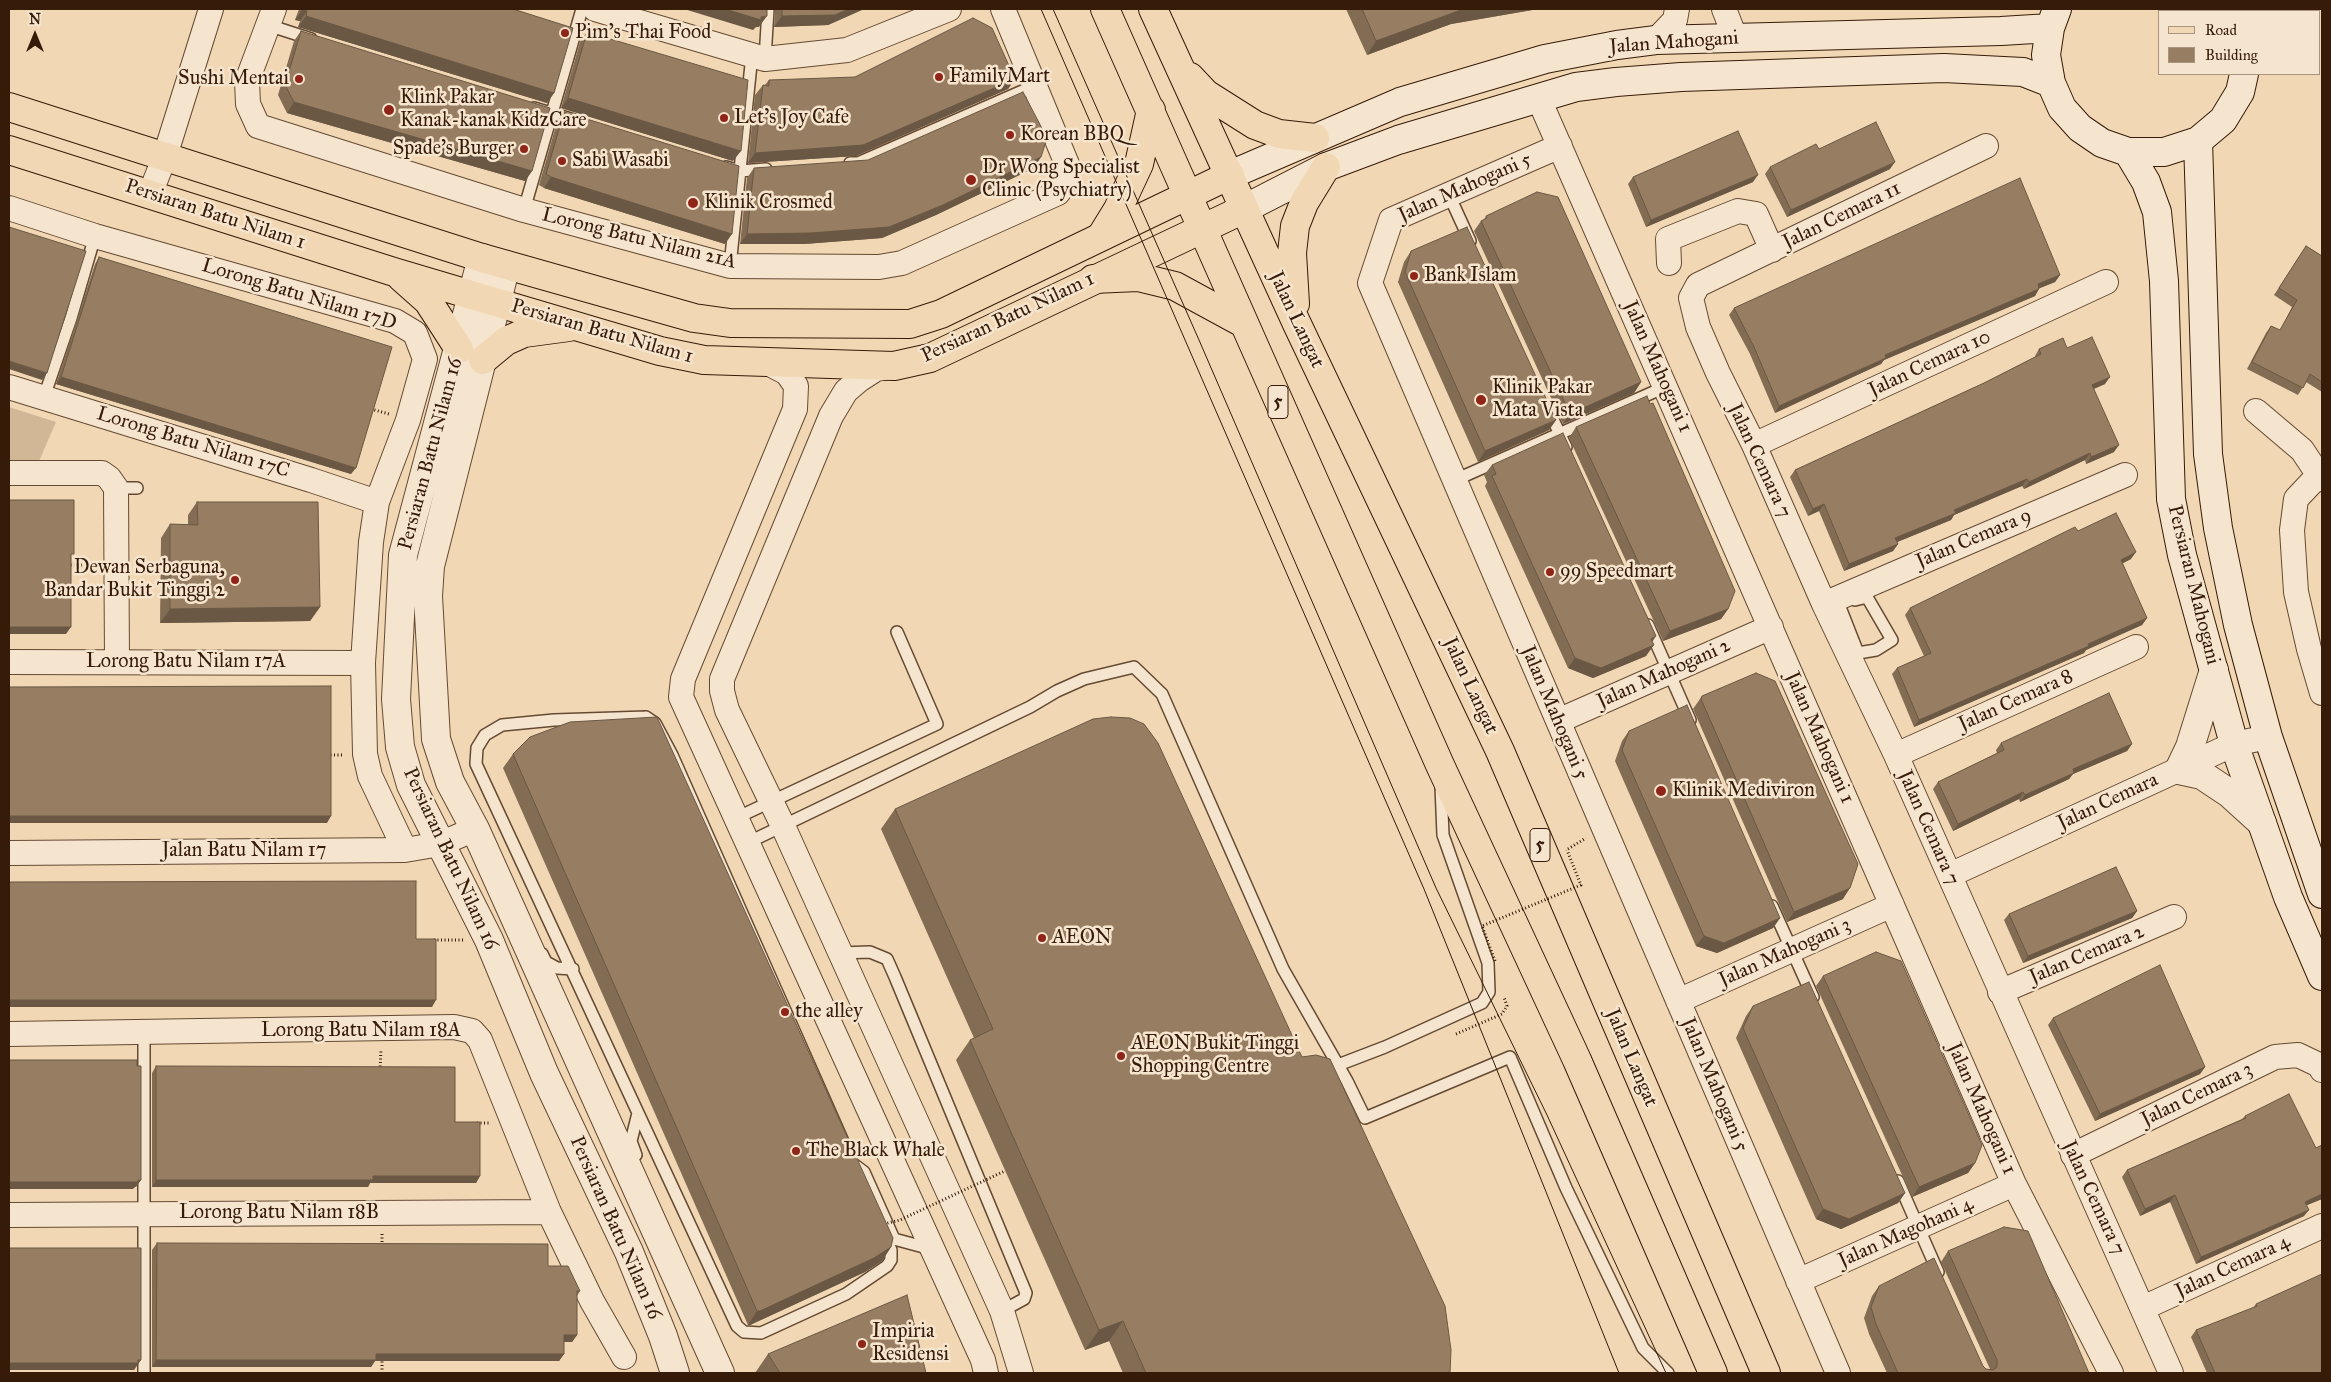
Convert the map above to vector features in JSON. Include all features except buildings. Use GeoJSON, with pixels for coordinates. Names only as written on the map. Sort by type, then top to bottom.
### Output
{"type":"FeatureCollection","features":[{"type":"Feature","properties":{"kind":"main road","name":"5"},"geometry":{"type":"LineString","coordinates":[[1105,9],[1440,765],[1577,1060],[1713,1373]]}},
{"type":"Feature","properties":{"kind":"main road","name":"Jalan Langat"},"geometry":{"type":"LineString","coordinates":[[1153,9],[1244,209],[1500,751],[1766,1373]]}},
{"type":"Feature","properties":{"kind":"main road"},"geometry":{"type":"LineString","coordinates":[[2054,18],[2046,55],[2051,83],[2062,108],[2080,128],[2102,144],[2128,152],[2164,152],[2198,140],[2223,120],[2240,92],[2244,75]]}},
{"type":"Feature","properties":{"kind":"main road","name":"Jalan Mahogani"},"geometry":{"type":"LineString","coordinates":[[1230,175],[1400,102],[1498,72],[1617,45],[1656,40],[1734,37],[2001,31],[2054,18]]}},
{"type":"Feature","properties":{"kind":"main road"},"geometry":{"type":"LineString","coordinates":[[1179,65],[1206,94],[1255,125],[1279,134],[1315,138]]}},
{"type":"Feature","properties":{"kind":"main road","name":"Jalan Mahogani"},"geometry":{"type":"LineString","coordinates":[[1244,209],[1326,166],[1398,140],[1538,97],[1576,88],[1616,82],[1944,68],[2023,72],[2051,83]]}},
{"type":"Feature","properties":{"kind":"main road","name":"Persiaran Batu Nilam 1"},"geometry":{"type":"LineString","coordinates":[[9,107],[494,262],[694,318],[730,323],[910,324],[940,314],[1188,193],[1230,175]]}},
{"type":"Feature","properties":{"kind":"main road"},"geometry":{"type":"LineString","coordinates":[[1102,235],[1118,209],[1138,164],[1151,110]]}},
{"type":"Feature","properties":{"kind":"main road","name":"Persiaran Mahogani"},"geometry":{"type":"LineString","coordinates":[[2198,140],[2208,454],[2218,528],[2230,586],[2268,737],[2322,894]]}},
{"type":"Feature","properties":{"kind":"main road","name":"Persiaran Batu Nilam 1"},"geometry":{"type":"LineString","coordinates":[[9,150],[394,272],[660,351],[704,360],[894,366],[930,358],[1244,209]]}},
{"type":"Feature","properties":{"kind":"main road","name":"Persiaran Mahogani"},"geometry":{"type":"LineString","coordinates":[[2128,152],[2146,182],[2157,212],[2164,281],[2171,498],[2182,555],[2234,744],[2288,897],[2322,976]]}},
{"type":"Feature","properties":{"kind":"main road"},"geometry":{"type":"LineString","coordinates":[[1298,324],[1292,253],[1295,226],[1304,203],[1326,166]]}},
{"type":"Feature","properties":{"kind":"main road","name":"Persiaran Batu Nilam 16"},"geometry":{"type":"LineString","coordinates":[[494,262],[471,294],[459,349],[403,555],[396,699],[400,748],[411,785],[489,940],[544,1073],[629,1252],[663,1336],[675,1373]]}},
{"type":"Feature","properties":{"kind":"main road","name":"Persiaran Batu Nilam 16"},"geometry":{"type":"LineString","coordinates":[[494,262],[497,302],[430,566],[428,596],[436,739],[450,782],[475,828],[720,1373]]}},
{"type":"Feature","properties":{"kind":"main road"},"geometry":{"type":"LineString","coordinates":[[394,272],[428,301],[459,349]]}},
{"type":"Feature","properties":{"kind":"main road"},"geometry":{"type":"LineString","coordinates":[[1093,279],[1138,277],[1175,286],[1243,323]]}},
{"type":"Feature","properties":{"kind":"main road"},"geometry":{"type":"LineString","coordinates":[[483,360],[506,341],[524,333],[575,326]]}},
{"type":"Feature","properties":{"kind":"main road"},"geometry":{"type":"LineString","coordinates":[[2214,670],[2190,746],[2179,770],[2202,775],[2228,793],[2262,823]]}},
{"type":"Feature","properties":{"kind":"street"},"geometry":{"type":"LineString","coordinates":[[150,194],[165,156],[211,9]]}},
{"type":"Feature","properties":{"kind":"street"},"geometry":{"type":"LineString","coordinates":[[595,9],[759,57],[848,50],[949,9]]}},
{"type":"Feature","properties":{"kind":"street","name":"Lorong Batu Nilam 21A"},"geometry":{"type":"LineString","coordinates":[[271,17],[247,81],[248,104],[258,126],[524,210],[730,266],[879,267],[902,263],[1058,192],[1066,180],[1069,169],[1004,9]]}},
{"type":"Feature","properties":{"kind":"street"},"geometry":{"type":"LineString","coordinates":[[1656,40],[1675,20],[1677,9]]}},
{"type":"Feature","properties":{"kind":"street"},"geometry":{"type":"LineString","coordinates":[[1724,9],[1734,37]]}},
{"type":"Feature","properties":{"kind":"street","name":"Jalan Mahogani 1"},"geometry":{"type":"LineString","coordinates":[[1538,97],[2014,1184],[2111,1373]]}},
{"type":"Feature","properties":{"kind":"street","name":"Jalan Mahogani 5"},"geometry":{"type":"LineString","coordinates":[[1560,146],[1391,220],[1370,283],[1838,1373]]}},
{"type":"Feature","properties":{"kind":"street","name":"Jalan Cemara 11"},"geometry":{"type":"LineString","coordinates":[[1698,285],[1986,146]]}},
{"type":"Feature","properties":{"kind":"street","name":"Lorong Batu Nilam 17D"},"geometry":{"type":"LineString","coordinates":[[9,208],[95,236],[395,321],[415,332],[425,358],[408,420],[377,502],[371,542],[363,663]]}},
{"type":"Feature","properties":{"kind":"street"},"geometry":{"type":"LineString","coordinates":[[1669,263],[1668,239],[1738,211],[1756,214],[1772,250]]}},
{"type":"Feature","properties":{"kind":"street","name":"Jalan Cemara 10"},"geometry":{"type":"LineString","coordinates":[[1754,446],[2106,282]]}},
{"type":"Feature","properties":{"kind":"street","name":"Jalan Cemara 7"},"geometry":{"type":"LineString","coordinates":[[1698,285],[1692,298],[1698,327],[1754,446],[1833,603],[1896,755],[2000,992],[2144,1308],[2171,1373]]}},
{"type":"Feature","properties":{"kind":"street"},"geometry":{"type":"LineString","coordinates":[[766,362],[787,373],[796,386],[794,409],[683,679],[681,697],[983,1360],[986,1373]]}},
{"type":"Feature","properties":{"kind":"street"},"geometry":{"type":"LineString","coordinates":[[894,366],[876,369],[859,380],[846,392],[831,416],[722,679],[722,690],[727,710],[772,801],[1002,1311],[1021,1373]]}},
{"type":"Feature","properties":{"kind":"street","name":"Lorong Batu Nilam 17C"},"geometry":{"type":"LineString","coordinates":[[9,387],[377,502]]}},
{"type":"Feature","properties":{"kind":"street"},"geometry":{"type":"LineString","coordinates":[[2256,411],[2302,450],[2321,477],[2296,499],[2292,530],[2296,592],[2321,685]]}},
{"type":"Feature","properties":{"kind":"street"},"geometry":{"type":"LineString","coordinates":[[9,473],[102,473],[126,488],[116,565],[117,662]]}},
{"type":"Feature","properties":{"kind":"street","name":"Jalan Cemara 9"},"geometry":{"type":"LineString","coordinates":[[1833,603],[2125,475]]}},
{"type":"Feature","properties":{"kind":"street","name":"Jalan Mahogani 2"},"geometry":{"type":"LineString","coordinates":[[1558,721],[1771,627]]}},
{"type":"Feature","properties":{"kind":"street","name":"Jalan Cemara 8"},"geometry":{"type":"LineString","coordinates":[[1896,755],[2136,647]]}},
{"type":"Feature","properties":{"kind":"street","name":"Lorong Batu Nilam 17A"},"geometry":{"type":"LineString","coordinates":[[9,662],[363,663]]}},
{"type":"Feature","properties":{"kind":"street"},"geometry":{"type":"LineString","coordinates":[[363,663],[365,754],[370,776],[405,850]]}},
{"type":"Feature","properties":{"kind":"street","name":"Jalan Cemara"},"geometry":{"type":"LineString","coordinates":[[1950,875],[2234,744],[2268,737]]}},
{"type":"Feature","properties":{"kind":"street","name":"Jalan Batu Nilam 17"},"geometry":{"type":"LineString","coordinates":[[9,853],[405,850],[440,844],[475,828]]}},
{"type":"Feature","properties":{"kind":"street","name":"Jalan Mahogani 3"},"geometry":{"type":"LineString","coordinates":[[1678,1001],[1892,905]]}},
{"type":"Feature","properties":{"kind":"street","name":"Jalan Cemara 2"},"geometry":{"type":"LineString","coordinates":[[2000,992],[2174,917]]}},
{"type":"Feature","properties":{"kind":"street","name":"Lorong Batu Nilam 18A"},"geometry":{"type":"LineString","coordinates":[[9,1034],[454,1027],[472,1031],[480,1040],[512,1123],[550,1212],[592,1302],[624,1358]]}},
{"type":"Feature","properties":{"kind":"street","name":"Jalan Cemara 3"},"geometry":{"type":"LineString","coordinates":[[2073,1155],[2274,1057],[2298,1056],[2319,1065],[2322,1070]]}},
{"type":"Feature","properties":{"kind":"street","name":"Jalan Magohani 4"},"geometry":{"type":"LineString","coordinates":[[1798,1281],[2014,1184]]}},
{"type":"Feature","properties":{"kind":"street","name":"Lorong Batu Nilam 18B"},"geometry":{"type":"LineString","coordinates":[[9,1215],[550,1212]]}},
{"type":"Feature","properties":{"kind":"street","name":"Jalan Cemara 4"},"geometry":{"type":"LineString","coordinates":[[2144,1308],[2322,1226]]}},
{"type":"Feature","properties":{"kind":"lane"},"geometry":{"type":"LineString","coordinates":[[524,210],[582,9]]}},
{"type":"Feature","properties":{"kind":"lane"},"geometry":{"type":"LineString","coordinates":[[730,266],[740,171],[768,9]]}},
{"type":"Feature","properties":{"kind":"lane"},"geometry":{"type":"LineString","coordinates":[[271,17],[325,43]]}},
{"type":"Feature","properties":{"kind":"lane"},"geometry":{"type":"LineString","coordinates":[[838,164],[858,163],[1034,86]]}},
{"type":"Feature","properties":{"kind":"lane"},"geometry":{"type":"LineString","coordinates":[[525,105],[581,123]]}},
{"type":"Feature","properties":{"kind":"lane"},"geometry":{"type":"LineString","coordinates":[[712,162],[740,171],[779,168]]}},
{"type":"Feature","properties":{"kind":"lane"},"geometry":{"type":"LineString","coordinates":[[1449,194],[1473,248]]}},
{"type":"Feature","properties":{"kind":"lane"},"geometry":{"type":"LineString","coordinates":[[44,397],[71,318],[95,236]]}},
{"type":"Feature","properties":{"kind":"lane"},"geometry":{"type":"LineString","coordinates":[[1455,480],[1665,386]]}},
{"type":"Feature","properties":{"kind":"lane"},"geometry":{"type":"LineString","coordinates":[[1543,398],[1572,460]]}},
{"type":"Feature","properties":{"kind":"lane"},"geometry":{"type":"LineString","coordinates":[[1867,597],[1892,640],[1876,650],[1858,653],[1833,603],[1867,597]]}},
{"type":"Feature","properties":{"kind":"lane"},"geometry":{"type":"LineString","coordinates":[[1641,610],[1697,735]]}},
{"type":"Feature","properties":{"kind":"lane"},"geometry":{"type":"LineString","coordinates":[[736,818],[937,724],[898,632]]}},
{"type":"Feature","properties":{"kind":"lane"},"geometry":{"type":"LineString","coordinates":[[747,843],[1030,707],[1057,690],[1084,679],[1134,668],[1162,694],[1280,962],[1338,1065],[1365,1118],[1510,1057],[1566,1188],[1643,1348],[1668,1373]]}},
{"type":"Feature","properties":{"kind":"lane"},"geometry":{"type":"LineString","coordinates":[[646,717],[656,723],[672,755],[891,1250],[887,1266],[846,1294],[761,1333],[744,1332],[737,1326],[573,970],[476,764],[477,748],[485,735],[502,725],[554,720],[646,717]]}},
{"type":"Feature","properties":{"kind":"lane"},"geometry":{"type":"LineString","coordinates":[[1338,1065],[1385,1047],[1482,1003],[1489,992],[1488,963],[1444,835],[1440,765]]}},
{"type":"Feature","properties":{"kind":"lane"},"geometry":{"type":"LineString","coordinates":[[1768,896],[1816,1004]]}},
{"type":"Feature","properties":{"kind":"lane"},"geometry":{"type":"LineString","coordinates":[[509,905],[524,914],[546,962],[557,968],[573,970]]}},
{"type":"Feature","properties":{"kind":"lane"},"geometry":{"type":"LineString","coordinates":[[840,953],[870,952],[886,959],[896,977],[1026,1293],[1024,1299],[1002,1311]]}},
{"type":"Feature","properties":{"kind":"lane"},"geometry":{"type":"LineString","coordinates":[[144,1032],[144,1373]]}},
{"type":"Feature","properties":{"kind":"lane"},"geometry":{"type":"LineString","coordinates":[[638,1113],[631,1141],[642,1167]]}},
{"type":"Feature","properties":{"kind":"lane"},"geometry":{"type":"LineString","coordinates":[[851,1162],[864,1172],[894,1238],[931,1249]]}},
{"type":"Feature","properties":{"kind":"lane"},"geometry":{"type":"LineString","coordinates":[[1894,1173],[1943,1282]]}},
{"type":"Feature","properties":{"kind":"lane"},"geometry":{"type":"LineString","coordinates":[[653,1192],[656,1232]]}},
{"type":"Feature","properties":{"kind":"path"},"geometry":{"type":"LineString","coordinates":[[362,406],[408,420]]}},
{"type":"Feature","properties":{"kind":"path"},"geometry":{"type":"LineString","coordinates":[[58,566],[116,565]]}},
{"type":"Feature","properties":{"kind":"path"},"geometry":{"type":"LineString","coordinates":[[317,755],[365,754]]}},
{"type":"Feature","properties":{"kind":"path"},"geometry":{"type":"LineString","coordinates":[[1495,961],[1482,926],[1581,886],[1567,850]]}},
{"type":"Feature","properties":{"kind":"path"},"geometry":{"type":"LineString","coordinates":[[430,940],[489,940]]}},
{"type":"Feature","properties":{"kind":"path"},"geometry":{"type":"LineString","coordinates":[[474,1122],[512,1123]]}},
{"type":"Feature","properties":{"kind":"path"},"geometry":{"type":"LineString","coordinates":[[881,1224],[900,1220],[1007,1170]]}},
{"type":"Feature","properties":{"kind":"shaded area"},"geometry":{"type":"Polygon","coordinates":[[[9,407],[56,422],[39,461],[9,461],[9,407]]]}},
{"type":"Feature","properties":{"kind":"tram line"},"geometry":{"type":"LineString","coordinates":[[1041,9],[1424,889],[1619,1373]]}},
{"type":"Feature","properties":{"kind":"tram line"},"geometry":{"type":"LineString","coordinates":[[1053,9],[1199,340],[1436,888],[1547,1115],[1666,1373]]}},
{"type":"Feature","properties":{"kind":"place","name":"Pim's Thai Food"},"geometry":{"type":"Point","coordinates":[565,33]}},
{"type":"Feature","properties":{"kind":"place","name":"FamilyMart"},"geometry":{"type":"Point","coordinates":[939,77]}},
{"type":"Feature","properties":{"kind":"place","name":"Sushi Mentai"},"geometry":{"type":"Point","coordinates":[299,79]}},
{"type":"Feature","properties":{"kind":"place","name":"Klink Pakar Kanak-kanak KidzCare"},"geometry":{"type":"Point","coordinates":[389,110]}},
{"type":"Feature","properties":{"kind":"place","name":"Let's Joy Cafe"},"geometry":{"type":"Point","coordinates":[724,118]}},
{"type":"Feature","properties":{"kind":"place","name":"Korean BBQ"},"geometry":{"type":"Point","coordinates":[1010,135]}},
{"type":"Feature","properties":{"kind":"place","name":"Spade's Burger"},"geometry":{"type":"Point","coordinates":[524,149]}},
{"type":"Feature","properties":{"kind":"place","name":"Sabi Wasabi"},"geometry":{"type":"Point","coordinates":[562,161]}},
{"type":"Feature","properties":{"kind":"place","name":"Dr Wong Specialist Clinic (Psychiatry)"},"geometry":{"type":"Point","coordinates":[971,180]}},
{"type":"Feature","properties":{"kind":"place","name":"Klinik Crosmed"},"geometry":{"type":"Point","coordinates":[693,203]}},
{"type":"Feature","properties":{"kind":"place","name":"Bank Islam"},"geometry":{"type":"Point","coordinates":[1414,276]}},
{"type":"Feature","properties":{"kind":"place","name":"Klinik Pakar Mata Vista"},"geometry":{"type":"Point","coordinates":[1481,400]}},
{"type":"Feature","properties":{"kind":"place","name":"99 Speedmart"},"geometry":{"type":"Point","coordinates":[1550,572]}},
{"type":"Feature","properties":{"kind":"place","name":"Dewan Serbaguna, Bandar Bukit Tinggi 2"},"geometry":{"type":"Point","coordinates":[235,580]}},
{"type":"Feature","properties":{"kind":"place","name":"Klinik Mediviron"},"geometry":{"type":"Point","coordinates":[1661,791]}},
{"type":"Feature","properties":{"kind":"place","name":"AEON"},"geometry":{"type":"Point","coordinates":[1042,938]}},
{"type":"Feature","properties":{"kind":"place","name":"the alley"},"geometry":{"type":"Point","coordinates":[785,1012]}},
{"type":"Feature","properties":{"kind":"place","name":"AEON Bukit Tinggi Shopping Centre"},"geometry":{"type":"Point","coordinates":[1121,1056]}},
{"type":"Feature","properties":{"kind":"place","name":"The Black Whale"},"geometry":{"type":"Point","coordinates":[796,1151]}},
{"type":"Feature","properties":{"kind":"place","name":"Impiria Residensi"},"geometry":{"type":"Point","coordinates":[862,1344]}}]}
